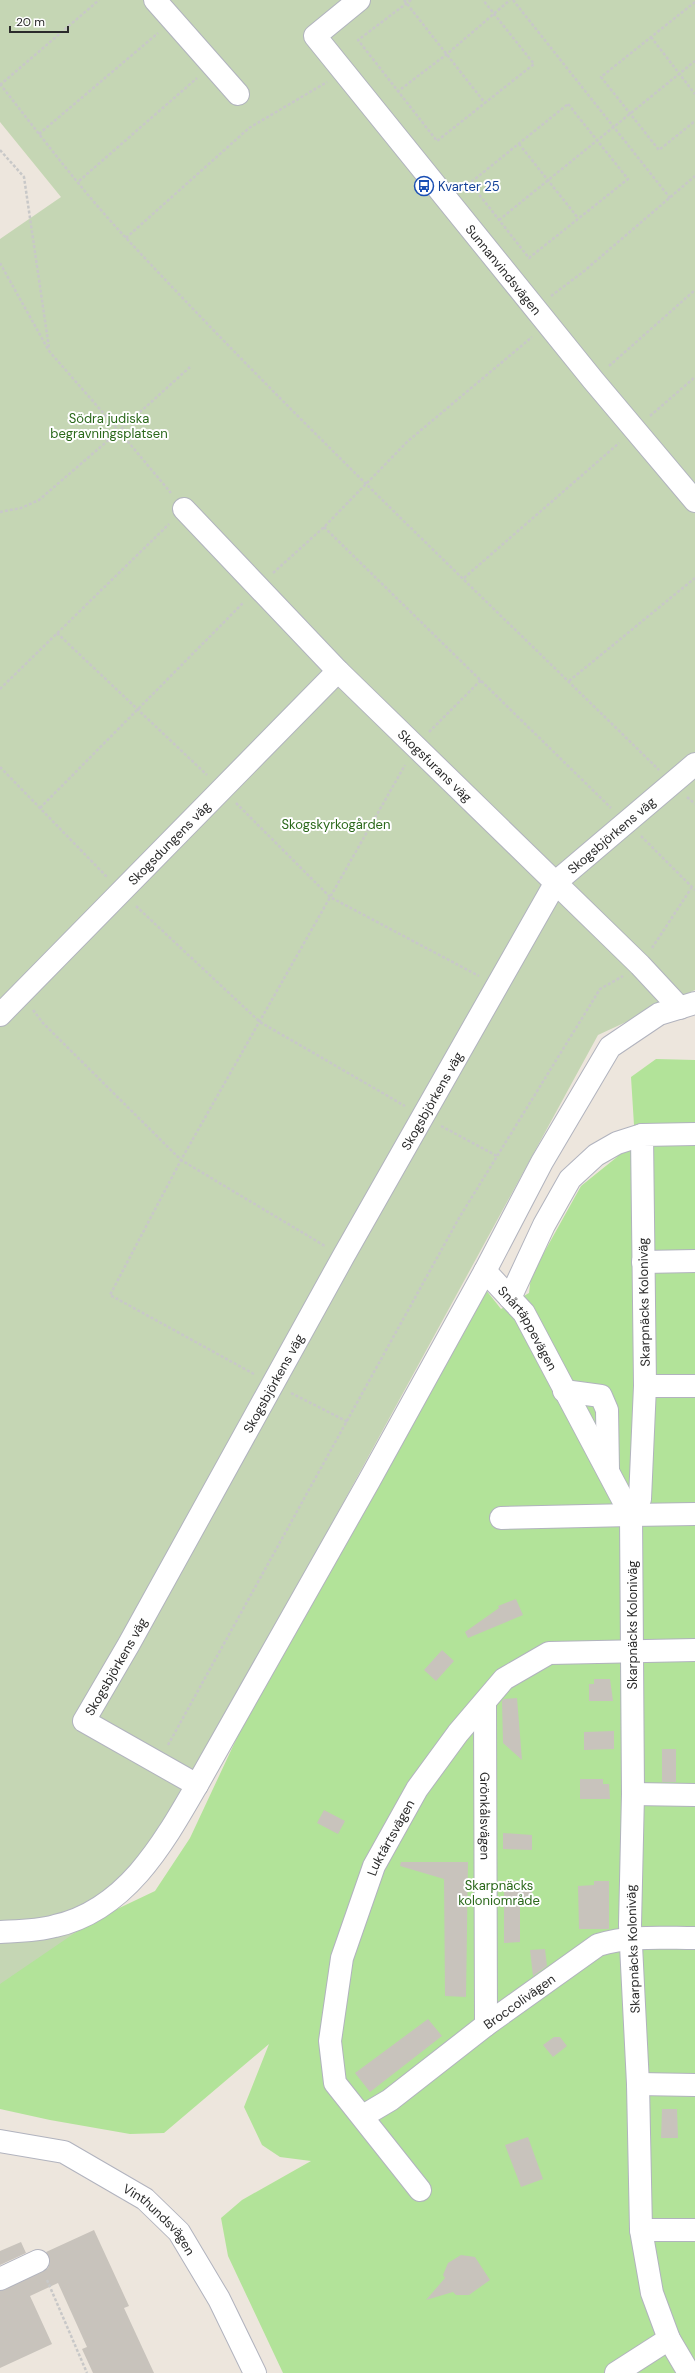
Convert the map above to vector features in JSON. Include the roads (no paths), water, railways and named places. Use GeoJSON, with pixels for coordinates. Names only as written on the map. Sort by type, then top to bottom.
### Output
{"type":"FeatureCollection","features":[{"type":"Feature","properties":{"kind":"street"},"geometry":{"type":"LineString","coordinates":[[155,0],[238,94]]}},
{"type":"Feature","properties":{"kind":"street","name":"Sunnanvindsvägen"},"geometry":{"type":"LineString","coordinates":[[359,0],[315,36],[593,380],[695,501]]}},
{"type":"Feature","properties":{"kind":"street","name":"Skogsfurans väg"},"geometry":{"type":"LineString","coordinates":[[184,509],[338,671],[640,965],[688,1005]]}},
{"type":"Feature","properties":{"kind":"street","name":"Skogsdungens väg"},"geometry":{"type":"LineString","coordinates":[[0,1015],[338,671]]}},
{"type":"Feature","properties":{"kind":"street","name":"Skogsbjörkens väg"},"geometry":{"type":"LineString","coordinates":[[197,1785],[84,1720],[129,1644],[343,1257],[556,882],[695,764]]}},
{"type":"Feature","properties":{"kind":"street"},"geometry":{"type":"LineString","coordinates":[[11,1931],[55,1926],[92,1912],[133,1881],[160,1847],[285,1633],[485,1271],[542,1162],[610,1047],[659,1014],[688,1005]]}},
{"type":"Feature","properties":{"kind":"street"},"geometry":{"type":"LineString","coordinates":[[510,1298],[544,1225],[570,1179],[596,1155],[617,1143],[642,1135],[695,1134]]}},
{"type":"Feature","properties":{"kind":"street","name":"Skarpnäcks Koloniväg"},"geometry":{"type":"LineString","coordinates":[[642,1135],[645,1386],[640,1499],[631,1515],[633,1794],[631,1938],[638,2084],[641,2230],[652,2293],[669,2339],[689,2373]]}},
{"type":"Feature","properties":{"kind":"street"},"geometry":{"type":"LineString","coordinates":[[644,1262],[695,1261]]}},
{"type":"Feature","properties":{"kind":"street","name":"Snårtäppevägen"},"geometry":{"type":"LineString","coordinates":[[485,1271],[524,1313],[631,1515]]}},
{"type":"Feature","properties":{"kind":"street"},"geometry":{"type":"LineString","coordinates":[[645,1386],[695,1386]]}},
{"type":"Feature","properties":{"kind":"street","name":"Snårtäppevägen"},"geometry":{"type":"LineString","coordinates":[[564,1391],[601,1396],[607,1410],[608,1473]]}},
{"type":"Feature","properties":{"kind":"street"},"geometry":{"type":"LineString","coordinates":[[500,1518],[695,1514]]}},
{"type":"Feature","properties":{"kind":"street","name":"Luktärtsvägen"},"geometry":{"type":"LineString","coordinates":[[420,2190],[363,2116],[335,2083],[330,2041],[342,1958],[374,1866],[413,1795],[458,1733],[504,1679],[549,1653],[632,1650],[695,1650]]}},
{"type":"Feature","properties":{"kind":"street","name":"Grönkålsvägen"},"geometry":{"type":"LineString","coordinates":[[485,1703],[486,2025]]}},
{"type":"Feature","properties":{"kind":"street"},"geometry":{"type":"LineString","coordinates":[[633,1794],[695,1795]]}},
{"type":"Feature","properties":{"kind":"street","name":"Broccolivägen"},"geometry":{"type":"LineString","coordinates":[[363,2116],[390,2100],[486,2025],[598,1945],[615,1940],[631,1938],[695,1938]]}},
{"type":"Feature","properties":{"kind":"street"},"geometry":{"type":"LineString","coordinates":[[638,2084],[695,2085]]}},
{"type":"Feature","properties":{"kind":"street","name":"Vinthundsvägen"},"geometry":{"type":"LineString","coordinates":[[0,2141],[64,2152],[145,2199],[179,2232],[220,2299],[255,2373]]}},
{"type":"Feature","properties":{"kind":"street"},"geometry":{"type":"LineString","coordinates":[[641,2230],[695,2230]]}},
{"type":"Feature","properties":{"kind":"street"},"geometry":{"type":"LineString","coordinates":[[0,2279],[38,2261]]}},
{"type":"Feature","properties":{"kind":"street"},"geometry":{"type":"LineString","coordinates":[[616,2373],[669,2339]]}},
{"type":"Feature","properties":{"kind":"place","name":"Kvarter 25"},"geometry":{"type":"Point","coordinates":[424,186]}},
{"type":"Feature","properties":{"kind":"park label","name":"Södra judiska begravningsplatsen"},"geometry":{"type":"Point","coordinates":[109,426]}},
{"type":"Feature","properties":{"kind":"park label","name":"Skogskyrkogården"},"geometry":{"type":"Point","coordinates":[336,824]}},
{"type":"Feature","properties":{"kind":"park label","name":"Skarpnäcks koloniområde"},"geometry":{"type":"Point","coordinates":[499,1892]}}]}
